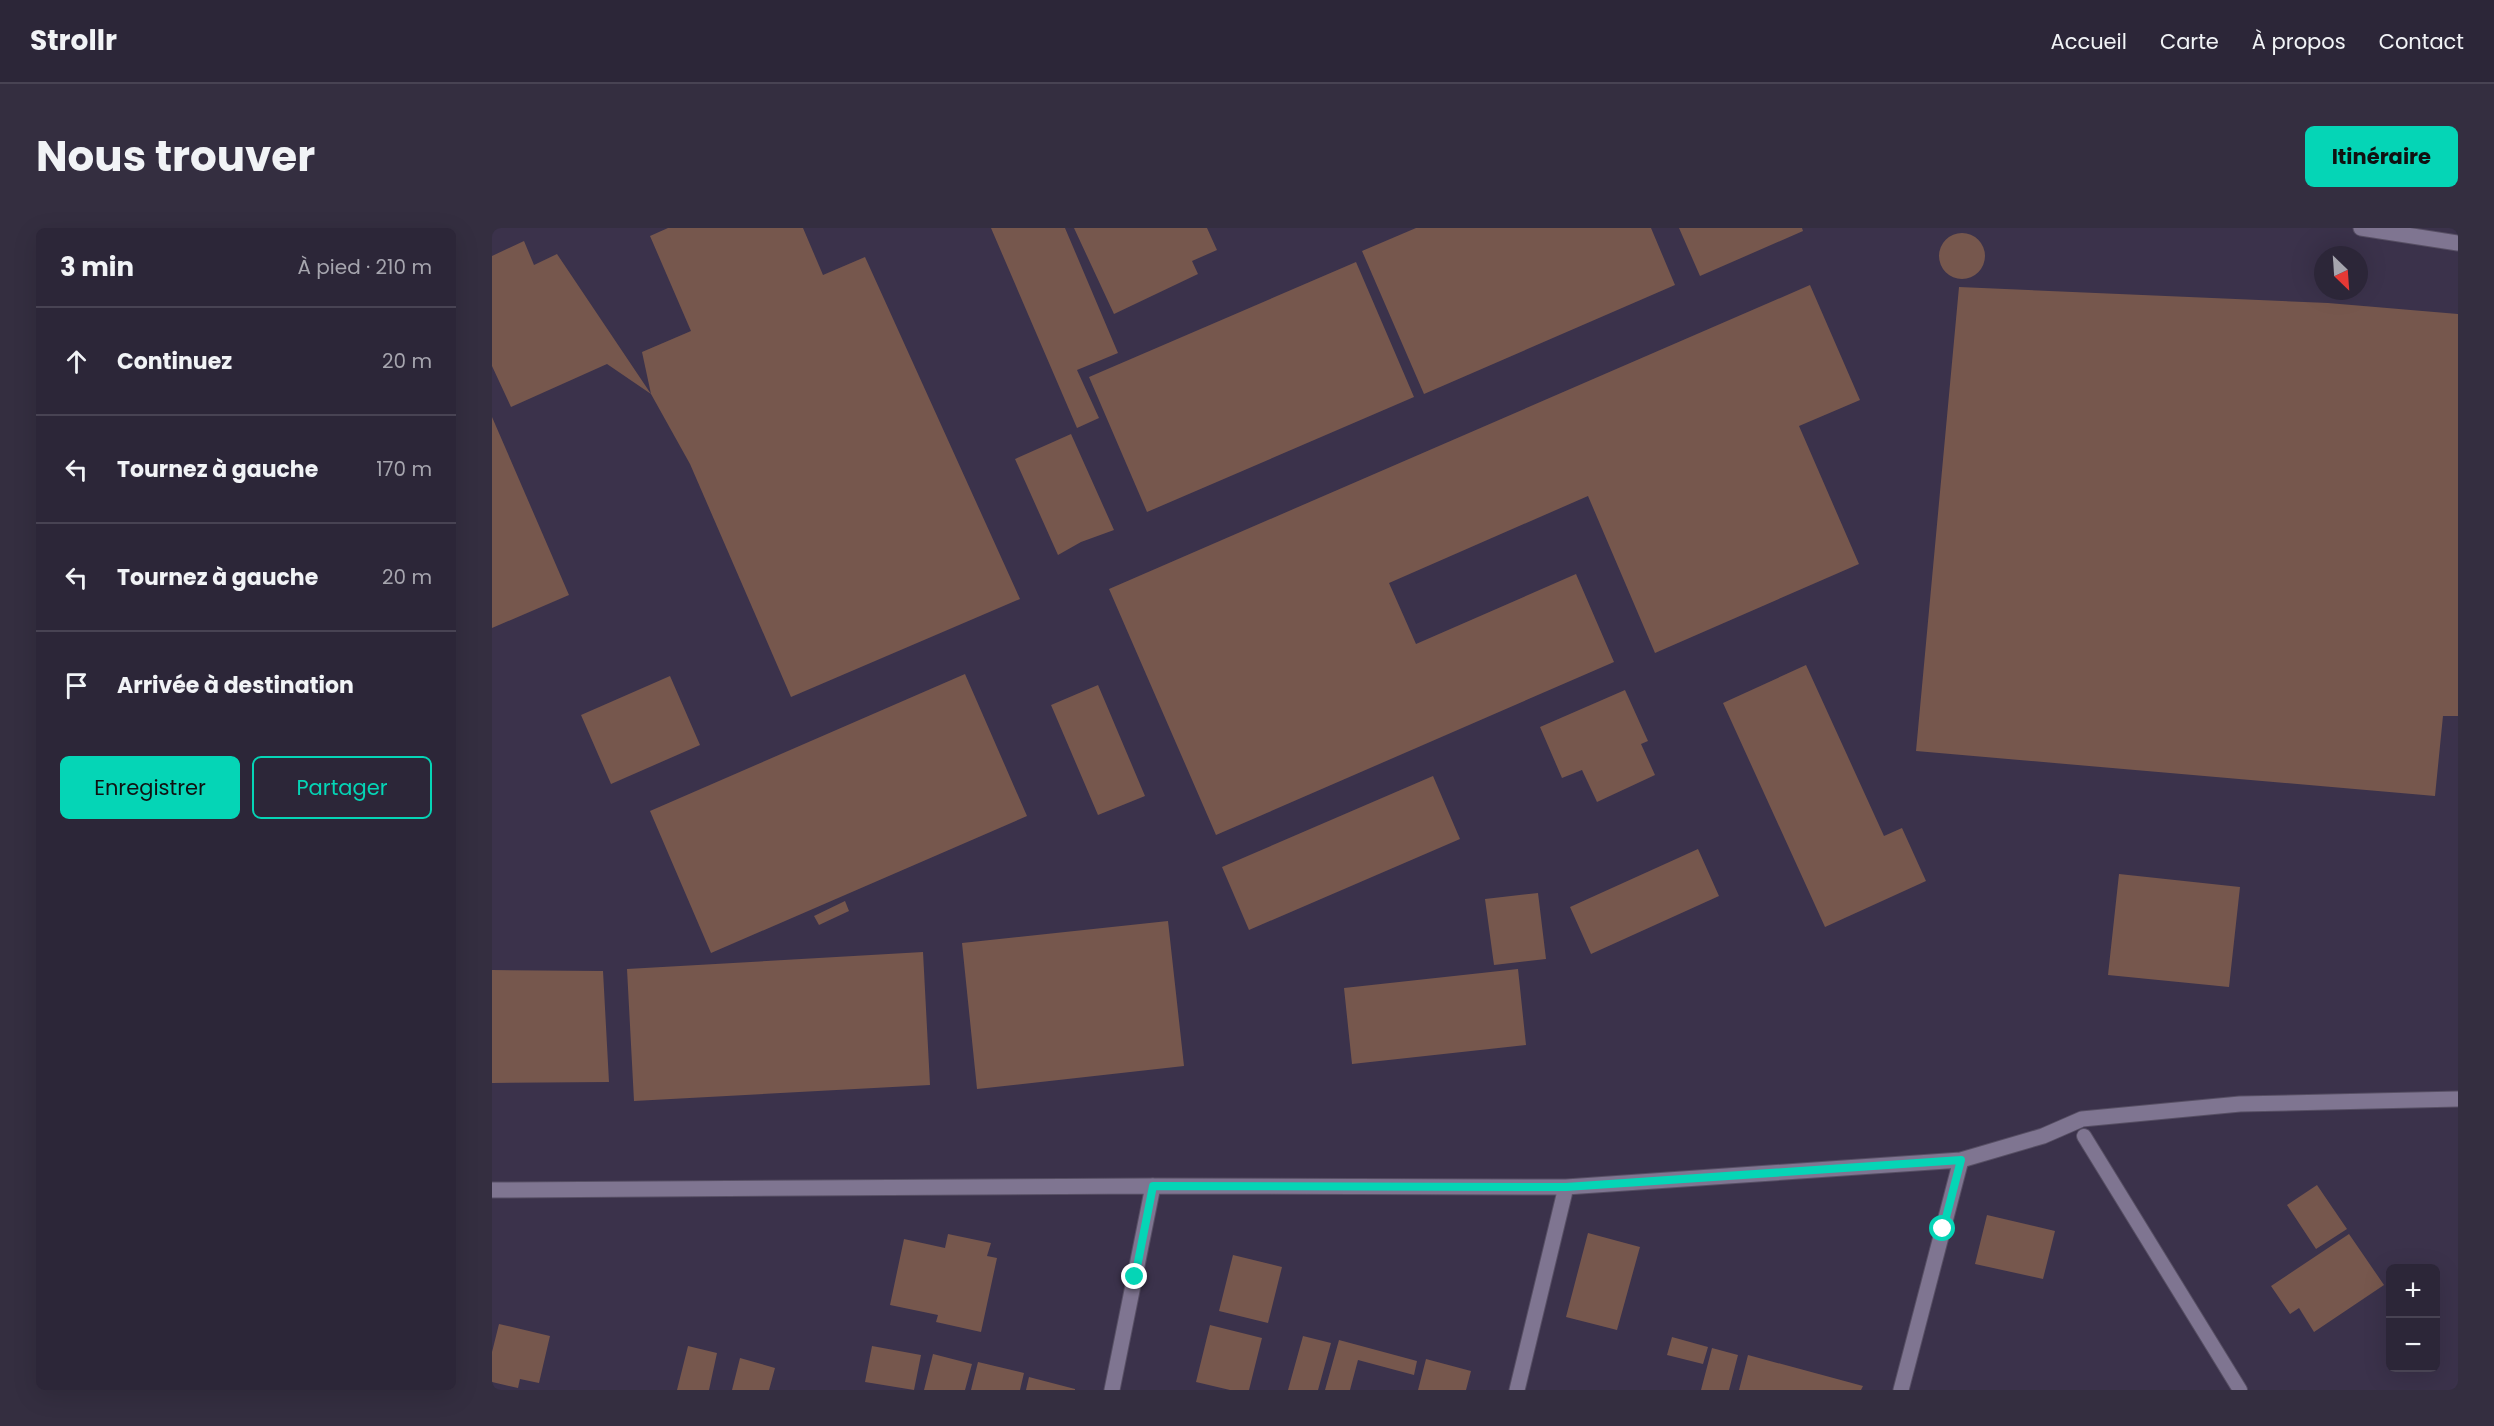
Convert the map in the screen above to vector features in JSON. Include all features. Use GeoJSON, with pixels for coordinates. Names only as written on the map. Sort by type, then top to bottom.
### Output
{"type":"FeatureCollection","features":[{"type":"Feature","properties":{"kind":"street"},"geometry":{"type":"LineString","coordinates":[[2361,228],[2458,243]]}},
{"type":"Feature","properties":{"kind":"street"},"geometry":{"type":"LineString","coordinates":[[492,1190],[1153,1186],[1566,1187],[1961,1160],[2043,1136],[2082,1119],[2240,1104],[2458,1099]]}},
{"type":"Feature","properties":{"kind":"street"},"geometry":{"type":"LineString","coordinates":[[1901,1390],[1961,1160]]}},
{"type":"Feature","properties":{"kind":"street"},"geometry":{"type":"LineString","coordinates":[[1112,1390],[1153,1186]]}},
{"type":"Feature","properties":{"kind":"street"},"geometry":{"type":"LineString","coordinates":[[1517,1390],[1566,1187]]}},
{"type":"Feature","properties":{"kind":"lane"},"geometry":{"type":"LineString","coordinates":[[2084,1136],[2241,1390]]}},
{"type":"Feature","properties":{"kind":"building"},"geometry":{"type":"Polygon","coordinates":[[[668,228],[803,228],[823,275],[865,257],[1020,599],[791,697],[690,464],[651,394],[642,352],[691,331],[650,236],[668,228]]]}},
{"type":"Feature","properties":{"kind":"building"},"geometry":{"type":"Polygon","coordinates":[[[991,228],[1065,228],[1118,353],[1077,370],[1099,418],[1077,428],[991,228]]]}},
{"type":"Feature","properties":{"kind":"building"},"geometry":{"type":"Polygon","coordinates":[[[1074,228],[1207,228],[1217,250],[1192,261],[1198,274],[1114,314],[1074,228]]]}},
{"type":"Feature","properties":{"kind":"building"},"geometry":{"type":"Polygon","coordinates":[[[1416,228],[1651,228],[1675,285],[1424,394],[1362,251],[1416,228]]]}},
{"type":"Feature","properties":{"kind":"building"},"geometry":{"type":"Polygon","coordinates":[[[1679,228],[1802,228],[1803,231],[1700,276],[1679,228]]]}},
{"type":"Feature","properties":{"kind":"building"},"geometry":{"type":"Polygon","coordinates":[[[1962,233],[1978,240],[1985,256],[1978,272],[1962,279],[1946,272],[1939,256],[1946,240],[1962,233]]]}},
{"type":"Feature","properties":{"kind":"building"},"geometry":{"type":"Polygon","coordinates":[[[524,241],[534,265],[557,254],[651,394],[607,364],[511,407],[492,366],[492,256],[524,241]]]}},
{"type":"Feature","properties":{"kind":"building"},"geometry":{"type":"Polygon","coordinates":[[[1356,262],[1414,397],[1147,512],[1089,377],[1356,262]]]}},
{"type":"Feature","properties":{"kind":"building"},"geometry":{"type":"Polygon","coordinates":[[[1810,285],[1860,400],[1799,426],[1859,564],[1655,653],[1588,496],[1389,583],[1416,644],[1576,574],[1614,662],[1216,835],[1109,589],[1810,285]]]}},
{"type":"Feature","properties":{"kind":"building"},"geometry":{"type":"Polygon","coordinates":[[[1959,287],[2328,303],[2458,314],[2458,716],[2443,716],[2435,796],[1916,751],[1959,287]]]}},
{"type":"Feature","properties":{"kind":"building"},"geometry":{"type":"Polygon","coordinates":[[[492,417],[569,595],[492,628],[492,417]]]}},
{"type":"Feature","properties":{"kind":"building"},"geometry":{"type":"Polygon","coordinates":[[[1071,434],[1114,530],[1081,542],[1058,555],[1015,459],[1071,434]]]}},
{"type":"Feature","properties":{"kind":"building"},"geometry":{"type":"Polygon","coordinates":[[[1806,665],[1884,836],[1902,828],[1926,881],[1825,927],[1723,703],[1806,665]]]}},
{"type":"Feature","properties":{"kind":"building"},"geometry":{"type":"Polygon","coordinates":[[[965,674],[1027,816],[711,953],[650,811],[965,674]]]}},
{"type":"Feature","properties":{"kind":"building"},"geometry":{"type":"Polygon","coordinates":[[[670,676],[700,745],[611,784],[581,715],[670,676]]]}},
{"type":"Feature","properties":{"kind":"building"},"geometry":{"type":"Polygon","coordinates":[[[1098,685],[1145,796],[1098,815],[1051,705],[1098,685]]]}},
{"type":"Feature","properties":{"kind":"building"},"geometry":{"type":"Polygon","coordinates":[[[1625,690],[1648,741],[1641,744],[1655,775],[1597,802],[1582,770],[1562,778],[1540,727],[1625,690]]]}},
{"type":"Feature","properties":{"kind":"building"},"geometry":{"type":"Polygon","coordinates":[[[1433,776],[1460,839],[1249,930],[1222,867],[1433,776]]]}},
{"type":"Feature","properties":{"kind":"building"},"geometry":{"type":"Polygon","coordinates":[[[1698,849],[1719,896],[1591,954],[1570,907],[1698,849]]]}},
{"type":"Feature","properties":{"kind":"building"},"geometry":{"type":"Polygon","coordinates":[[[2119,874],[2240,887],[2229,987],[2108,975],[2119,874]]]}},
{"type":"Feature","properties":{"kind":"building"},"geometry":{"type":"Polygon","coordinates":[[[1538,893],[1546,959],[1494,965],[1485,899],[1538,893]]]}},
{"type":"Feature","properties":{"kind":"building"},"geometry":{"type":"Polygon","coordinates":[[[845,901],[849,911],[819,925],[814,916],[845,901]]]}},
{"type":"Feature","properties":{"kind":"building"},"geometry":{"type":"Polygon","coordinates":[[[1168,921],[1184,1066],[977,1089],[962,943],[1168,921]]]}},
{"type":"Feature","properties":{"kind":"building"},"geometry":{"type":"Polygon","coordinates":[[[923,952],[930,1085],[634,1101],[627,969],[923,952]]]}},
{"type":"Feature","properties":{"kind":"building"},"geometry":{"type":"Polygon","coordinates":[[[1518,969],[1526,1045],[1352,1064],[1344,988],[1518,969]]]}},
{"type":"Feature","properties":{"kind":"building"},"geometry":{"type":"Polygon","coordinates":[[[492,970],[603,971],[609,1082],[492,1083],[492,970]]]}},
{"type":"Feature","properties":{"kind":"building"},"geometry":{"type":"Polygon","coordinates":[[[2317,1185],[2347,1229],[2316,1249],[2287,1205],[2317,1185]]]}},
{"type":"Feature","properties":{"kind":"building"},"geometry":{"type":"Polygon","coordinates":[[[1987,1215],[2055,1231],[2043,1279],[1975,1264],[1987,1215]]]}},
{"type":"Feature","properties":{"kind":"building"},"geometry":{"type":"Polygon","coordinates":[[[1588,1233],[1640,1247],[1617,1330],[1566,1317],[1588,1233]]]}},
{"type":"Feature","properties":{"kind":"building"},"geometry":{"type":"Polygon","coordinates":[[[948,1234],[991,1243],[987,1256],[997,1258],[981,1332],[936,1322],[938,1315],[890,1305],[904,1239],[945,1248],[948,1234]]]}},
{"type":"Feature","properties":{"kind":"building"},"geometry":{"type":"Polygon","coordinates":[[[2349,1234],[2384,1285],[2314,1332],[2299,1308],[2290,1314],[2271,1286],[2349,1234]]]}},
{"type":"Feature","properties":{"kind":"building"},"geometry":{"type":"Polygon","coordinates":[[[1233,1255],[1282,1267],[1268,1323],[1219,1311],[1233,1255]]]}},
{"type":"Feature","properties":{"kind":"building"},"geometry":{"type":"Polygon","coordinates":[[[499,1324],[550,1336],[539,1383],[520,1379],[518,1388],[492,1382],[492,1352],[499,1324]]]}},
{"type":"Feature","properties":{"kind":"building"},"geometry":{"type":"Polygon","coordinates":[[[1210,1325],[1262,1338],[1249,1390],[1230,1390],[1196,1382],[1210,1325]]]}},
{"type":"Feature","properties":{"kind":"building"},"geometry":{"type":"Polygon","coordinates":[[[1303,1336],[1331,1343],[1318,1390],[1288,1390],[1303,1336]]]}},
{"type":"Feature","properties":{"kind":"building"},"geometry":{"type":"Polygon","coordinates":[[[1672,1337],[1708,1347],[1703,1364],[1667,1355],[1672,1337]]]}},
{"type":"Feature","properties":{"kind":"building"},"geometry":{"type":"Polygon","coordinates":[[[1339,1340],[1417,1361],[1414,1375],[1358,1360],[1350,1390],[1325,1390],[1339,1340]]]}},
{"type":"Feature","properties":{"kind":"building"},"geometry":{"type":"Polygon","coordinates":[[[688,1346],[717,1353],[709,1390],[677,1390],[688,1346]]]}},
{"type":"Feature","properties":{"kind":"building"},"geometry":{"type":"Polygon","coordinates":[[[872,1346],[921,1355],[914,1390],[865,1382],[872,1346]]]}},
{"type":"Feature","properties":{"kind":"building"},"geometry":{"type":"Polygon","coordinates":[[[1712,1348],[1738,1355],[1729,1390],[1701,1390],[1712,1348]]]}},
{"type":"Feature","properties":{"kind":"building"},"geometry":{"type":"Polygon","coordinates":[[[933,1354],[972,1364],[965,1390],[924,1390],[933,1354]]]}},
{"type":"Feature","properties":{"kind":"building"},"geometry":{"type":"Polygon","coordinates":[[[1748,1355],[1863,1386],[1861,1390],[1739,1390],[1748,1355]]]}},
{"type":"Feature","properties":{"kind":"building"},"geometry":{"type":"Polygon","coordinates":[[[740,1358],[775,1368],[769,1390],[732,1390],[740,1358]]]}},
{"type":"Feature","properties":{"kind":"building"},"geometry":{"type":"Polygon","coordinates":[[[1426,1359],[1471,1371],[1466,1390],[1418,1390],[1426,1359]]]}},
{"type":"Feature","properties":{"kind":"building"},"geometry":{"type":"Polygon","coordinates":[[[978,1362],[1024,1373],[1020,1390],[971,1390],[978,1362]]]}},
{"type":"Feature","properties":{"kind":"building"},"geometry":{"type":"Polygon","coordinates":[[[1029,1377],[1075,1389],[1075,1390],[1026,1390],[1029,1377]]]}},
{"type":"Feature","properties":{"kind":"route"},"geometry":{"type":"LineString","coordinates":[[1135,1277],[1153,1186],[1566,1187],[1961,1160],[1943,1229]]}}]}
